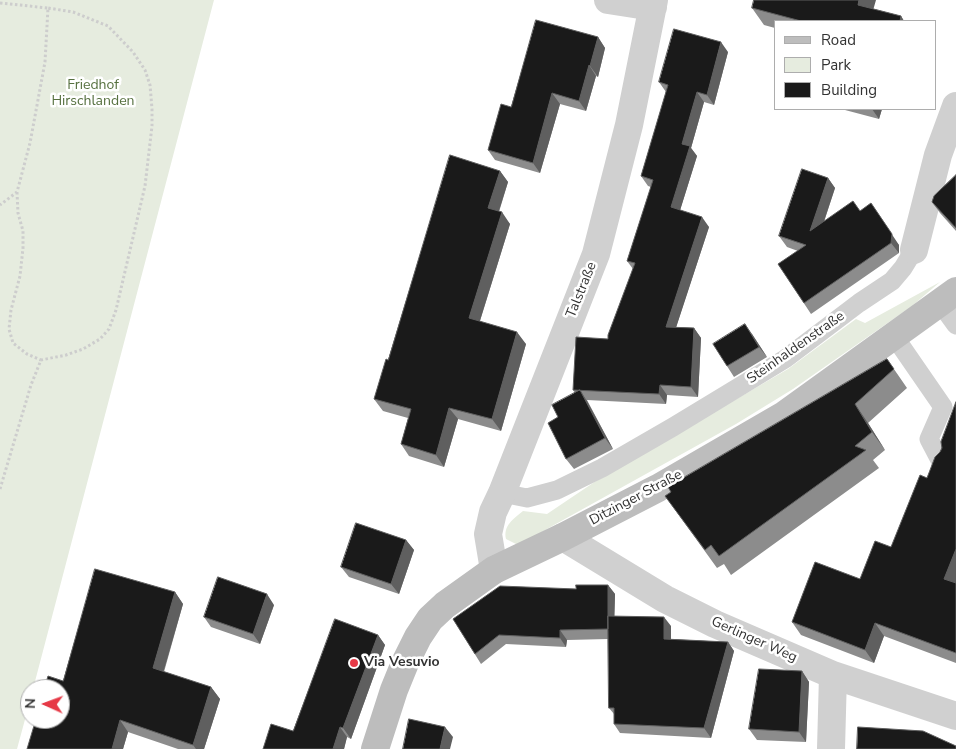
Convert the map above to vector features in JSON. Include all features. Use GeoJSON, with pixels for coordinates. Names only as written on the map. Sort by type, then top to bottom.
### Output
{"type":"FeatureCollection","features":[{"type":"Feature","properties":{"kind":"street"},"geometry":{"type":"LineString","coordinates":[[608,0],[654,4]]}},
{"type":"Feature","properties":{"kind":"street","name":"Talstraße"},"geometry":{"type":"LineString","coordinates":[[494,570],[488,534],[493,512],[596,254],[629,125],[654,4]]}},
{"type":"Feature","properties":{"kind":"street","name":"Steinhaldenstraße"},"geometry":{"type":"LineString","coordinates":[[914,250],[938,155],[956,106]]}},
{"type":"Feature","properties":{"kind":"street","name":"Ditzinger Straße"},"geometry":{"type":"LineString","coordinates":[[375,749],[394,690],[418,636],[445,605],[494,570],[564,537],[658,488],[784,415],[948,297]]}},
{"type":"Feature","properties":{"kind":"street","name":"Gerlinger Weg"},"geometry":{"type":"LineString","coordinates":[[564,537],[665,599],[716,624],[833,675],[956,716]]}},
{"type":"Feature","properties":{"kind":"street"},"geometry":{"type":"LineString","coordinates":[[831,749],[833,675]]}},
{"type":"Feature","properties":{"kind":"lane","name":"Steinhaldenstraße"},"geometry":{"type":"LineString","coordinates":[[502,493],[528,498],[557,490],[602,468],[673,427],[785,359],[859,303],[892,281],[914,250]]}},
{"type":"Feature","properties":{"kind":"lane"},"geometry":{"type":"LineString","coordinates":[[948,297],[956,325]]}},
{"type":"Feature","properties":{"kind":"lane"},"geometry":{"type":"LineString","coordinates":[[894,336],[943,407],[929,439],[940,460]]}},
{"type":"Feature","properties":{"kind":"path"},"geometry":{"type":"LineString","coordinates":[[0,3],[48,8],[73,12],[108,26],[133,52],[145,70],[150,85],[152,126],[145,186],[116,310],[108,329],[100,339],[83,349],[41,360],[27,354],[14,343],[9,329],[11,310],[20,276],[24,230],[18,213],[16,192],[38,106],[45,62],[48,8]]}},
{"type":"Feature","properties":{"kind":"path"},"geometry":{"type":"LineString","coordinates":[[0,205],[16,192]]}},
{"type":"Feature","properties":{"kind":"path"},"geometry":{"type":"LineString","coordinates":[[0,489],[31,385],[41,360]]}},
{"type":"Feature","properties":{"kind":"green space","name":"Friedhof Hirschlanden"},"geometry":{"type":"Polygon","coordinates":[[[0,0],[214,0],[36,679],[20,679],[20,729],[22,729],[17,749],[0,749],[0,0]]]}},
{"type":"Feature","properties":{"kind":"green space"},"geometry":{"type":"Polygon","coordinates":[[[940,282],[912,306],[793,389],[736,424],[518,545],[506,539],[507,527],[523,511],[547,514],[596,481],[788,369],[856,319],[865,323],[940,282]]]}},
{"type":"Feature","properties":{"kind":"building"},"geometry":{"type":"Polygon","coordinates":[[[754,0],[859,0],[858,5],[901,16],[900,20],[797,20],[752,8],[754,0]]]}},
{"type":"Feature","properties":{"kind":"building"},"geometry":{"type":"Polygon","coordinates":[[[536,20],[598,37],[579,101],[552,93],[533,163],[488,150],[501,104],[511,107],[536,20]]]}},
{"type":"Feature","properties":{"kind":"building"},"geometry":{"type":"Polygon","coordinates":[[[674,29],[721,42],[707,95],[697,92],[682,144],[690,146],[671,207],[702,217],[666,327],[694,328],[691,387],[660,385],[659,394],[573,390],[576,337],[608,339],[635,263],[627,261],[653,180],[641,176],[668,85],[659,82],[674,29]]]}},
{"type":"Feature","properties":{"kind":"building"},"geometry":{"type":"Polygon","coordinates":[[[450,155],[500,171],[488,208],[502,212],[469,318],[517,332],[492,419],[449,408],[436,455],[401,444],[411,409],[374,399],[386,359],[388,360],[450,155]]]}},
{"type":"Feature","properties":{"kind":"building"},"geometry":{"type":"Polygon","coordinates":[[[802,169],[828,178],[810,231],[853,201],[860,211],[871,203],[892,234],[891,243],[804,303],[778,264],[806,245],[779,236],[802,169]]]}},
{"type":"Feature","properties":{"kind":"building"},"geometry":{"type":"Polygon","coordinates":[[[956,175],[956,228],[932,202],[934,196],[956,175]]]}},
{"type":"Feature","properties":{"kind":"building"},"geometry":{"type":"Polygon","coordinates":[[[745,324],[759,347],[727,366],[713,344],[745,324]]]}},
{"type":"Feature","properties":{"kind":"building"},"geometry":{"type":"Polygon","coordinates":[[[887,359],[894,369],[855,404],[872,432],[855,446],[866,450],[719,556],[711,545],[705,550],[665,496],[671,492],[668,487],[887,359]]]}},
{"type":"Feature","properties":{"kind":"building"},"geometry":{"type":"Polygon","coordinates":[[[580,390],[605,438],[566,459],[548,423],[558,417],[552,405],[580,390]]]}},
{"type":"Feature","properties":{"kind":"building"},"geometry":{"type":"Polygon","coordinates":[[[956,402],[956,549],[944,579],[956,583],[956,653],[875,623],[865,650],[792,622],[815,562],[860,579],[875,541],[891,547],[920,475],[927,478],[935,457],[942,448],[941,442],[956,402]]]}},
{"type":"Feature","properties":{"kind":"building"},"geometry":{"type":"Polygon","coordinates":[[[356,523],[406,540],[391,584],[341,567],[356,523]]]}},
{"type":"Feature","properties":{"kind":"building"},"geometry":{"type":"Polygon","coordinates":[[[95,569],[175,592],[153,668],[211,687],[193,745],[120,720],[112,749],[27,749],[33,729],[70,729],[70,679],[64,679],[95,569]]]}},
{"type":"Feature","properties":{"kind":"building"},"geometry":{"type":"Polygon","coordinates":[[[218,577],[267,594],[253,634],[204,617],[218,577]]]}},
{"type":"Feature","properties":{"kind":"building"},"geometry":{"type":"Polygon","coordinates":[[[576,585],[608,585],[608,629],[560,630],[560,638],[499,635],[475,654],[453,619],[500,586],[576,589],[576,585]]]}},
{"type":"Feature","properties":{"kind":"building"},"geometry":{"type":"Polygon","coordinates":[[[608,616],[664,617],[664,639],[728,642],[704,728],[614,724],[614,708],[609,708],[608,616]]]}},
{"type":"Feature","properties":{"kind":"building"},"geometry":{"type":"Polygon","coordinates":[[[335,619],[378,635],[343,728],[340,727],[333,749],[263,749],[271,724],[293,731],[335,619]]]}},
{"type":"Feature","properties":{"kind":"building"},"geometry":{"type":"Polygon","coordinates":[[[759,669],[802,671],[799,732],[749,729],[759,669]]]}},
{"type":"Feature","properties":{"kind":"building"},"geometry":{"type":"Polygon","coordinates":[[[409,719],[445,727],[440,749],[403,749],[409,719]]]}},
{"type":"Feature","properties":{"kind":"building"},"geometry":{"type":"Polygon","coordinates":[[[858,727],[923,731],[956,746],[956,749],[857,749],[858,727]]]}},
{"type":"Feature","properties":{"kind":"place","name":"Via Vesuvio"},"geometry":{"type":"Point","coordinates":[354,663]}}]}
